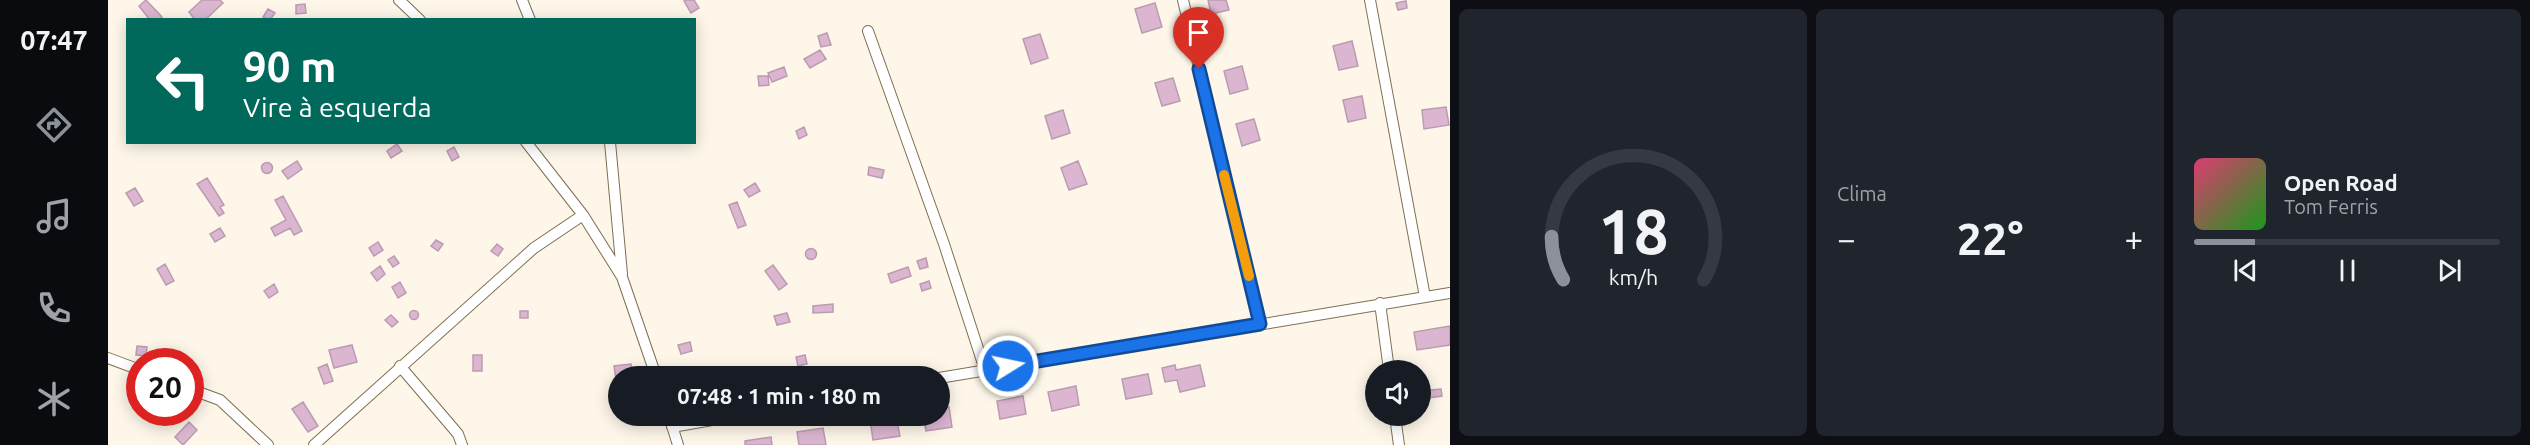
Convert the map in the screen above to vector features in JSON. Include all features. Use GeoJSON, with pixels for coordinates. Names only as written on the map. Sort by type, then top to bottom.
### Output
{"type":"FeatureCollection","features":[{"type":"Feature","properties":{"kind":"lane"},"geometry":{"type":"LineString","coordinates":[[399,0],[418,18]]}},
{"type":"Feature","properties":{"kind":"lane"},"geometry":{"type":"LineString","coordinates":[[522,0],[530,18]]}},
{"type":"Feature","properties":{"kind":"lane"},"geometry":{"type":"LineString","coordinates":[[1183,0],[1260,324]]}},
{"type":"Feature","properties":{"kind":"lane"},"geometry":{"type":"LineString","coordinates":[[1370,0],[1425,297]]}},
{"type":"Feature","properties":{"kind":"lane"},"geometry":{"type":"LineString","coordinates":[[868,31],[944,244],[985,370]]}},
{"type":"Feature","properties":{"kind":"lane"},"geometry":{"type":"LineString","coordinates":[[528,144],[583,215],[622,277],[653,366]]}},
{"type":"Feature","properties":{"kind":"lane"},"geometry":{"type":"LineString","coordinates":[[610,144],[622,277]]}},
{"type":"Feature","properties":{"kind":"lane"},"geometry":{"type":"LineString","coordinates":[[314,445],[534,248],[583,215]]}},
{"type":"Feature","properties":{"kind":"lane"},"geometry":{"type":"LineString","coordinates":[[950,376],[1450,293]]}},
{"type":"Feature","properties":{"kind":"lane"},"geometry":{"type":"LineString","coordinates":[[1380,303],[1388,360]]}},
{"type":"Feature","properties":{"kind":"lane"},"geometry":{"type":"LineString","coordinates":[[108,358],[126,365]]}},
{"type":"Feature","properties":{"kind":"lane"},"geometry":{"type":"LineString","coordinates":[[400,366],[458,434],[462,445]]}},
{"type":"Feature","properties":{"kind":"lane"},"geometry":{"type":"LineString","coordinates":[[204,394],[220,400],[268,445]]}},
{"type":"Feature","properties":{"kind":"lane"},"geometry":{"type":"LineString","coordinates":[[678,426],[672,427],[678,445]]}},
{"type":"Feature","properties":{"kind":"lane"},"geometry":{"type":"LineString","coordinates":[[1396,426],[1398,445]]}},
{"type":"Feature","properties":{"kind":"building"},"geometry":{"type":"Polygon","coordinates":[[[146,0],[162,17],[148,18],[139,6],[146,0]]]}},
{"type":"Feature","properties":{"kind":"building"},"geometry":{"type":"Polygon","coordinates":[[[202,0],[220,0],[223,3],[207,18],[194,18],[189,12],[202,0]]]}},
{"type":"Feature","properties":{"kind":"building"},"geometry":{"type":"Polygon","coordinates":[[[694,0],[699,8],[691,13],[684,1],[694,0]]]}},
{"type":"Feature","properties":{"kind":"building"},"geometry":{"type":"Polygon","coordinates":[[[1208,0],[1226,0],[1229,10],[1211,14],[1208,0]]]}},
{"type":"Feature","properties":{"kind":"building"},"geometry":{"type":"Polygon","coordinates":[[[1406,1],[1407,8],[1398,10],[1396,3],[1406,1]]]}},
{"type":"Feature","properties":{"kind":"building"},"geometry":{"type":"Polygon","coordinates":[[[1155,3],[1162,27],[1142,33],[1135,9],[1155,3]]]}},
{"type":"Feature","properties":{"kind":"building"},"geometry":{"type":"Polygon","coordinates":[[[305,4],[306,13],[296,14],[296,5],[305,4]]]}},
{"type":"Feature","properties":{"kind":"building"},"geometry":{"type":"Polygon","coordinates":[[[268,9],[275,13],[271,18],[263,17],[268,9]]]}},
{"type":"Feature","properties":{"kind":"building"},"geometry":{"type":"Polygon","coordinates":[[[827,33],[831,45],[821,47],[818,36],[827,33]]]}},
{"type":"Feature","properties":{"kind":"building"},"geometry":{"type":"Polygon","coordinates":[[[1040,34],[1048,58],[1031,64],[1023,39],[1040,34]]]}},
{"type":"Feature","properties":{"kind":"building"},"geometry":{"type":"Polygon","coordinates":[[[1352,41],[1358,66],[1339,70],[1333,46],[1352,41]]]}},
{"type":"Feature","properties":{"kind":"building"},"geometry":{"type":"Polygon","coordinates":[[[820,50],[826,59],[810,68],[804,59],[820,50]]]}},
{"type":"Feature","properties":{"kind":"building"},"geometry":{"type":"Polygon","coordinates":[[[1242,66],[1248,89],[1230,94],[1224,71],[1242,66]]]}},
{"type":"Feature","properties":{"kind":"building"},"geometry":{"type":"Polygon","coordinates":[[[784,67],[787,76],[772,82],[768,73],[784,67]]]}},
{"type":"Feature","properties":{"kind":"building"},"geometry":{"type":"Polygon","coordinates":[[[758,76],[768,76],[769,85],[759,86],[758,76]]]}},
{"type":"Feature","properties":{"kind":"building"},"geometry":{"type":"Polygon","coordinates":[[[1173,78],[1180,101],[1162,106],[1155,83],[1173,78]]]}},
{"type":"Feature","properties":{"kind":"building"},"geometry":{"type":"Polygon","coordinates":[[[1362,96],[1366,118],[1348,122],[1343,100],[1362,96]]]}},
{"type":"Feature","properties":{"kind":"building"},"geometry":{"type":"Polygon","coordinates":[[[1446,107],[1449,125],[1424,129],[1422,110],[1446,107]]]}},
{"type":"Feature","properties":{"kind":"building"},"geometry":{"type":"Polygon","coordinates":[[[1063,110],[1070,133],[1052,139],[1045,116],[1063,110]]]}},
{"type":"Feature","properties":{"kind":"building"},"geometry":{"type":"Polygon","coordinates":[[[1254,119],[1260,140],[1242,146],[1236,124],[1254,119]]]}},
{"type":"Feature","properties":{"kind":"building"},"geometry":{"type":"Polygon","coordinates":[[[804,127],[807,135],[799,139],[796,131],[804,127]]]}},
{"type":"Feature","properties":{"kind":"building"},"geometry":{"type":"Polygon","coordinates":[[[397,144],[402,151],[391,158],[387,151],[397,144]]]}},
{"type":"Feature","properties":{"kind":"building"},"geometry":{"type":"Polygon","coordinates":[[[454,147],[459,157],[452,161],[447,151],[454,147]]]}},
{"type":"Feature","properties":{"kind":"building"},"geometry":{"type":"Polygon","coordinates":[[[297,161],[302,169],[288,179],[282,171],[297,161]]]}},
{"type":"Feature","properties":{"kind":"building"},"geometry":{"type":"Polygon","coordinates":[[[1078,161],[1087,184],[1069,190],[1061,168],[1078,161]]]}},
{"type":"Feature","properties":{"kind":"building"},"geometry":{"type":"Polygon","coordinates":[[[267,163],[271,164],[271,172],[267,173],[263,172],[262,168],[263,164],[267,163]]]}},
{"type":"Feature","properties":{"kind":"building"},"geometry":{"type":"Polygon","coordinates":[[[869,167],[884,170],[882,178],[868,175],[869,167]]]}},
{"type":"Feature","properties":{"kind":"building"},"geometry":{"type":"Polygon","coordinates":[[[207,178],[224,205],[220,207],[224,213],[219,216],[197,184],[207,178]]]}},
{"type":"Feature","properties":{"kind":"building"},"geometry":{"type":"Polygon","coordinates":[[[755,183],[760,191],[749,197],[744,190],[755,183]]]}},
{"type":"Feature","properties":{"kind":"building"},"geometry":{"type":"Polygon","coordinates":[[[135,188],[143,201],[134,206],[126,193],[135,188]]]}},
{"type":"Feature","properties":{"kind":"building"},"geometry":{"type":"Polygon","coordinates":[[[283,196],[302,231],[294,235],[290,228],[275,236],[271,228],[286,220],[275,200],[283,196]]]}},
{"type":"Feature","properties":{"kind":"building"},"geometry":{"type":"Polygon","coordinates":[[[737,202],[746,225],[738,228],[729,205],[737,202]]]}},
{"type":"Feature","properties":{"kind":"building"},"geometry":{"type":"Polygon","coordinates":[[[220,228],[225,236],[215,242],[210,234],[220,228]]]}},
{"type":"Feature","properties":{"kind":"building"},"geometry":{"type":"Polygon","coordinates":[[[436,240],[443,244],[438,251],[431,246],[436,240]]]}},
{"type":"Feature","properties":{"kind":"building"},"geometry":{"type":"Polygon","coordinates":[[[378,242],[383,250],[374,256],[369,248],[378,242]]]}},
{"type":"Feature","properties":{"kind":"building"},"geometry":{"type":"Polygon","coordinates":[[[497,244],[503,249],[498,256],[491,251],[497,244]]]}},
{"type":"Feature","properties":{"kind":"building"},"geometry":{"type":"Polygon","coordinates":[[[811,248],[817,254],[811,260],[805,254],[811,248]]]}},
{"type":"Feature","properties":{"kind":"building"},"geometry":{"type":"Polygon","coordinates":[[[394,256],[399,263],[393,267],[388,260],[394,256]]]}},
{"type":"Feature","properties":{"kind":"building"},"geometry":{"type":"Polygon","coordinates":[[[926,258],[928,267],[920,269],[917,261],[926,258]]]}},
{"type":"Feature","properties":{"kind":"building"},"geometry":{"type":"Polygon","coordinates":[[[165,264],[174,281],[166,285],[157,269],[165,264]]]}},
{"type":"Feature","properties":{"kind":"building"},"geometry":{"type":"Polygon","coordinates":[[[773,265],[787,284],[779,290],[765,271],[773,265]]]}},
{"type":"Feature","properties":{"kind":"building"},"geometry":{"type":"Polygon","coordinates":[[[380,266],[385,274],[377,281],[371,273],[380,266]]]}},
{"type":"Feature","properties":{"kind":"building"},"geometry":{"type":"Polygon","coordinates":[[[908,267],[911,276],[891,283],[888,274],[908,267]]]}},
{"type":"Feature","properties":{"kind":"building"},"geometry":{"type":"Polygon","coordinates":[[[929,281],[931,288],[922,291],[920,284],[929,281]]]}},
{"type":"Feature","properties":{"kind":"building"},"geometry":{"type":"Polygon","coordinates":[[[400,282],[406,293],[398,298],[392,287],[400,282]]]}},
{"type":"Feature","properties":{"kind":"building"},"geometry":{"type":"Polygon","coordinates":[[[274,284],[278,292],[269,298],[264,291],[274,284]]]}},
{"type":"Feature","properties":{"kind":"building"},"geometry":{"type":"Polygon","coordinates":[[[833,304],[833,312],[813,313],[813,306],[833,304]]]}},
{"type":"Feature","properties":{"kind":"building"},"geometry":{"type":"Polygon","coordinates":[[[414,311],[418,315],[414,319],[410,315],[414,311]]]}},
{"type":"Feature","properties":{"kind":"building"},"geometry":{"type":"Polygon","coordinates":[[[520,311],[528,311],[528,318],[520,318],[520,311]]]}},
{"type":"Feature","properties":{"kind":"building"},"geometry":{"type":"Polygon","coordinates":[[[787,313],[790,322],[777,325],[774,316],[787,313]]]}},
{"type":"Feature","properties":{"kind":"building"},"geometry":{"type":"Polygon","coordinates":[[[391,315],[398,322],[392,327],[385,320],[391,315]]]}},
{"type":"Feature","properties":{"kind":"building"},"geometry":{"type":"Polygon","coordinates":[[[1450,326],[1450,345],[1417,350],[1414,332],[1450,326]]]}},
{"type":"Feature","properties":{"kind":"building"},"geometry":{"type":"Polygon","coordinates":[[[690,342],[692,351],[681,354],[678,345],[690,342]]]}},
{"type":"Feature","properties":{"kind":"building"},"geometry":{"type":"Polygon","coordinates":[[[352,345],[357,362],[334,368],[329,350],[352,345]]]}},
{"type":"Feature","properties":{"kind":"building"},"geometry":{"type":"Polygon","coordinates":[[[473,355],[482,355],[482,371],[473,371],[473,355]]]}},
{"type":"Feature","properties":{"kind":"building"},"geometry":{"type":"Polygon","coordinates":[[[805,355],[807,364],[798,366],[796,357],[805,355]]]}},
{"type":"Feature","properties":{"kind":"building"},"geometry":{"type":"Polygon","coordinates":[[[327,364],[333,381],[324,384],[318,368],[327,364]]]}},
{"type":"Feature","properties":{"kind":"building"},"geometry":{"type":"Polygon","coordinates":[[[1175,365],[1176,370],[1200,365],[1205,386],[1180,392],[1177,380],[1165,382],[1162,368],[1175,365]]]}},
{"type":"Feature","properties":{"kind":"building"},"geometry":{"type":"Polygon","coordinates":[[[1148,374],[1152,394],[1126,399],[1122,379],[1148,374]]]}},
{"type":"Feature","properties":{"kind":"building"},"geometry":{"type":"Polygon","coordinates":[[[1076,386],[1079,405],[1052,411],[1048,392],[1076,386]]]}},
{"type":"Feature","properties":{"kind":"building"},"geometry":{"type":"Polygon","coordinates":[[[1441,389],[1442,396],[1431,398],[1431,390],[1441,389]]]}},
{"type":"Feature","properties":{"kind":"building"},"geometry":{"type":"Polygon","coordinates":[[[1023,396],[1026,414],[1000,419],[997,401],[1023,396]]]}},
{"type":"Feature","properties":{"kind":"building"},"geometry":{"type":"Polygon","coordinates":[[[303,402],[318,426],[308,432],[292,409],[303,402]]]}},
{"type":"Feature","properties":{"kind":"building"},"geometry":{"type":"Polygon","coordinates":[[[950,414],[952,427],[926,431],[925,426],[950,426],[950,414]]]}},
{"type":"Feature","properties":{"kind":"building"},"geometry":{"type":"Polygon","coordinates":[[[185,426],[193,426],[197,430],[183,445],[175,437],[185,426]]]}},
{"type":"Feature","properties":{"kind":"building"},"geometry":{"type":"Polygon","coordinates":[[[871,426],[898,426],[900,436],[873,440],[871,426]]]}},
{"type":"Feature","properties":{"kind":"building"},"geometry":{"type":"Polygon","coordinates":[[[823,428],[826,445],[799,445],[797,432],[823,428]]]}},
{"type":"Feature","properties":{"kind":"building"},"geometry":{"type":"Polygon","coordinates":[[[771,437],[772,445],[745,445],[745,441],[771,437]]]}},
{"type":"Feature","properties":{"kind":"slow traffic"},"geometry":{"type":"LineString","coordinates":[[1224,175],[1249,276]]}},
{"type":"Feature","properties":{"kind":"route"},"geometry":{"type":"LineString","coordinates":[[1008,366],[1260,324],[1199,69]]}}]}
